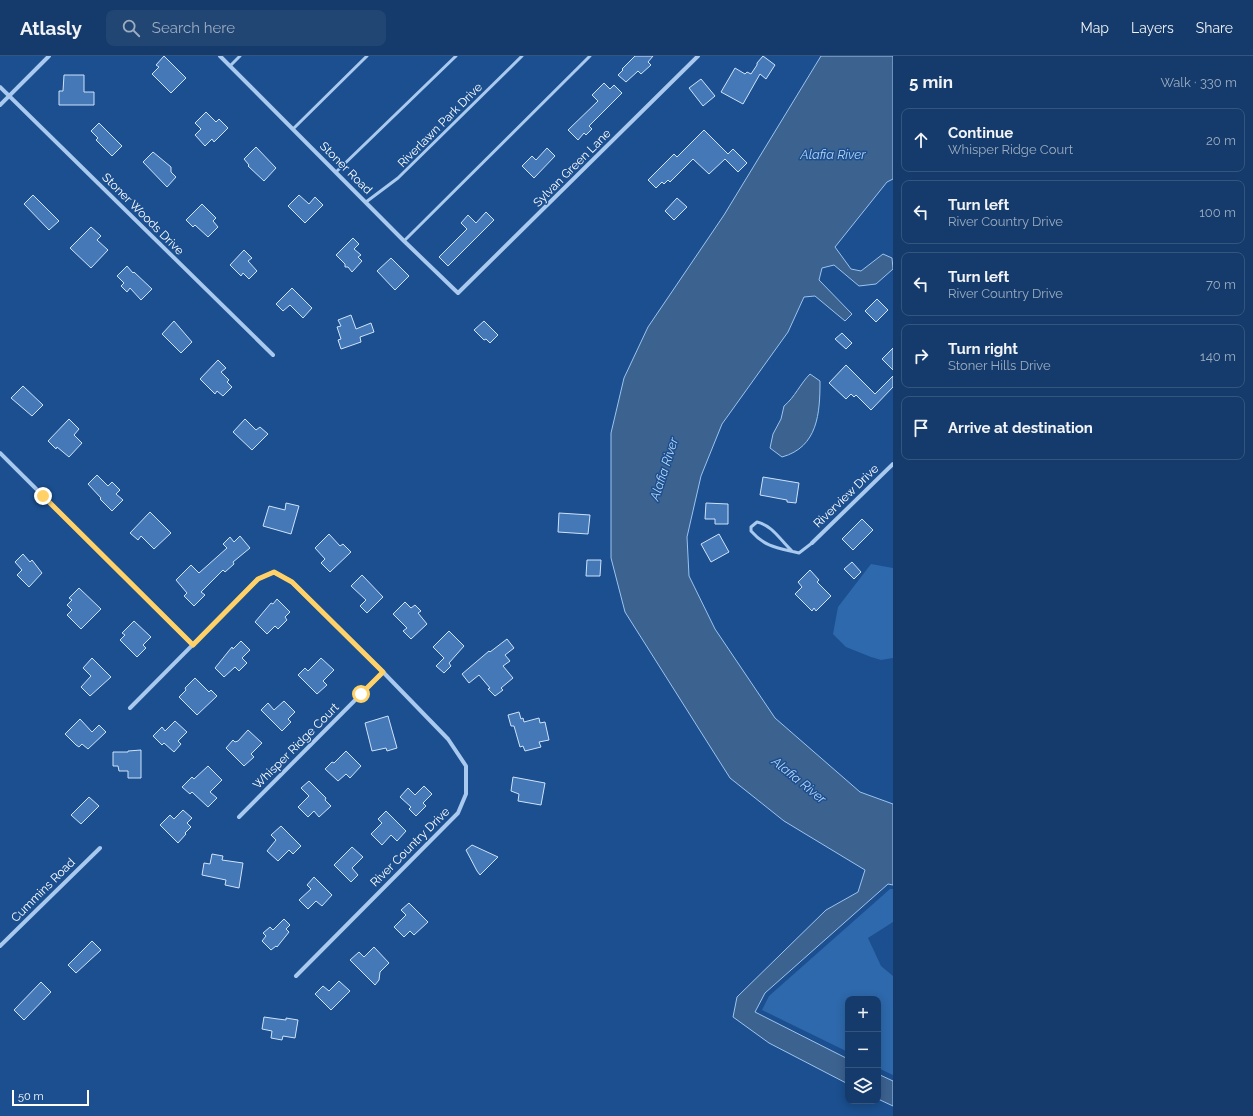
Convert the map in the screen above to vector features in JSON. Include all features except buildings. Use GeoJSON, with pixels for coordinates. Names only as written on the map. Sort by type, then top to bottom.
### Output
{"type":"FeatureCollection","features":[{"type":"Feature","properties":{"kind":"street"},"geometry":{"type":"LineString","coordinates":[[0,105],[49,56]]}},
{"type":"Feature","properties":{"kind":"street","name":"Stoner Road"},"geometry":{"type":"LineString","coordinates":[[220,56],[458,294]]}},
{"type":"Feature","properties":{"kind":"street","name":"Sylvan Green Lane"},"geometry":{"type":"LineString","coordinates":[[458,294],[698,56]]}},
{"type":"Feature","properties":{"kind":"street","name":"Stoner Woods Drive"},"geometry":{"type":"LineString","coordinates":[[0,87],[272,355]]}},
{"type":"Feature","properties":{"kind":"street"},"geometry":{"type":"LineString","coordinates":[[0,453],[193,645]]}},
{"type":"Feature","properties":{"kind":"street","name":"Riverview Drive"},"geometry":{"type":"LineString","coordinates":[[812,543],[893,464]]}},
{"type":"Feature","properties":{"kind":"street","name":"River Country Drive"},"geometry":{"type":"LineString","coordinates":[[130,708],[258,579],[274,572],[292,582],[383,672],[448,739],[466,766],[466,794],[458,813],[296,976]]}},
{"type":"Feature","properties":{"kind":"street","name":"Whisper Ridge Court"},"geometry":{"type":"LineString","coordinates":[[239,817],[383,672]]}},
{"type":"Feature","properties":{"kind":"street","name":"Cummins Road"},"geometry":{"type":"LineString","coordinates":[[0,946],[100,848]]}},
{"type":"Feature","properties":{"kind":"lane"},"geometry":{"type":"LineString","coordinates":[[230,66],[240,56]]}},
{"type":"Feature","properties":{"kind":"lane"},"geometry":{"type":"LineString","coordinates":[[292,128],[367,56]]}},
{"type":"Feature","properties":{"kind":"lane"},"geometry":{"type":"LineString","coordinates":[[336,172],[456,56]]}},
{"type":"Feature","properties":{"kind":"lane","name":"Riverlawn Park Drive"},"geometry":{"type":"LineString","coordinates":[[366,202],[398,178],[522,56]]}},
{"type":"Feature","properties":{"kind":"lane"},"geometry":{"type":"LineString","coordinates":[[404,241],[590,56]]}},
{"type":"Feature","properties":{"kind":"lane"},"geometry":{"type":"LineString","coordinates":[[792,551],[768,526],[763,523],[757,522],[751,527],[751,531],[756,537],[766,545],[799,553],[812,543]]}},
{"type":"Feature","properties":{"kind":"shaded area"},"geometry":{"type":"Polygon","coordinates":[[[871,564],[893,568],[893,658],[881,660],[846,647],[833,634],[838,607],[871,564]]]}},
{"type":"Feature","properties":{"kind":"shaded area"},"geometry":{"type":"Polygon","coordinates":[[[890,889],[893,889],[893,922],[868,938],[881,966],[893,976],[893,1075],[881,1069],[881,996],[845,996],[845,1051],[762,1010],[769,996],[890,889]]]}},
{"type":"Feature","properties":{"kind":"water","name":"Alafia River"},"geometry":{"type":"Polygon","coordinates":[[[821,56],[893,56],[893,179],[887,182],[835,247],[851,269],[861,271],[883,254],[892,258],[893,269],[876,284],[859,286],[834,265],[822,268],[819,280],[852,314],[845,321],[815,296],[804,297],[788,332],[722,424],[701,476],[687,537],[689,576],[715,629],[775,718],[860,792],[893,804],[893,885],[888,884],[765,993],[755,1012],[845,1057],[845,1082],[769,1043],[733,1017],[737,997],[826,910],[858,892],[865,870],[784,821],[730,778],[625,612],[611,558],[611,433],[624,378],[648,327],[724,215],[821,56]]]}},
{"type":"Feature","properties":{"kind":"water"},"geometry":{"type":"Polygon","coordinates":[[[810,374],[820,381],[819,405],[814,427],[810,437],[803,445],[794,452],[782,457],[770,448],[773,434],[781,419],[784,406],[810,374]]]}},
{"type":"Feature","properties":{"kind":"water"},"geometry":{"type":"Polygon","coordinates":[[[881,1075],[893,1081],[893,1106],[881,1100],[881,1075]]]}},
{"type":"Feature","properties":{"kind":"route"},"geometry":{"type":"LineString","coordinates":[[43,496],[193,645],[258,579],[274,572],[292,582],[383,672],[361,694]]}}]}
